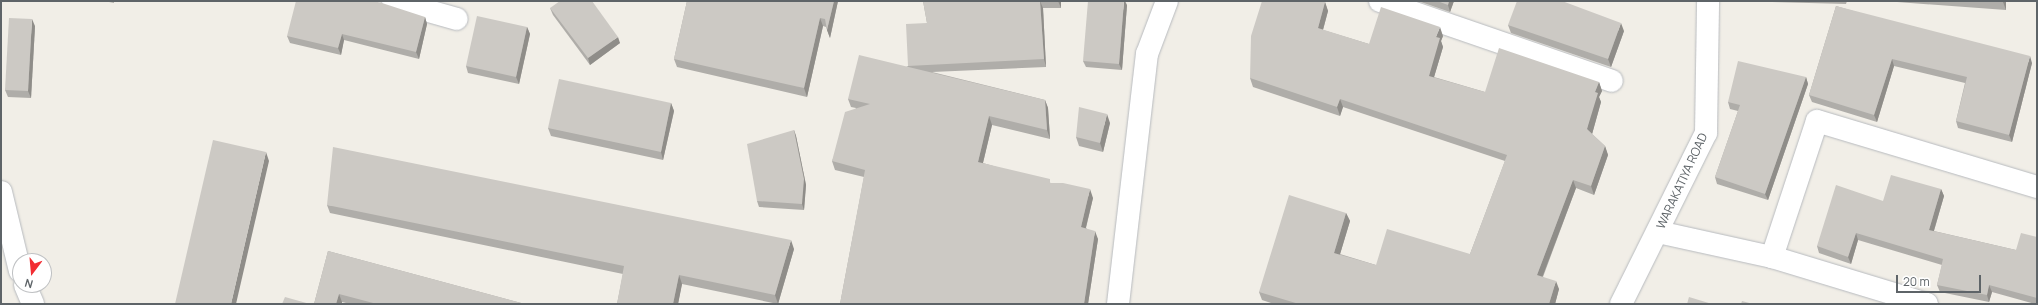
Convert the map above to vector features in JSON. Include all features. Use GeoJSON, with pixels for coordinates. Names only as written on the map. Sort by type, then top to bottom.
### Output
{"type":"FeatureCollection","features":[{"type":"Feature","properties":{"kind":"street"},"geometry":{"type":"LineString","coordinates":[[393,1],[457,19]]}},
{"type":"Feature","properties":{"kind":"street"},"geometry":{"type":"LineString","coordinates":[[1118,304],[1147,54],[1167,1]]}},
{"type":"Feature","properties":{"kind":"street"},"geometry":{"type":"LineString","coordinates":[[1380,1],[1612,81]]}},
{"type":"Feature","properties":{"kind":"street","name":"WARAKATIYA ROAD"},"geometry":{"type":"LineString","coordinates":[[1621,304],[1706,133],[1708,1]]}},
{"type":"Feature","properties":{"kind":"street"},"geometry":{"type":"LineString","coordinates":[[1772,257],[1818,121],[2037,186]]}},
{"type":"Feature","properties":{"kind":"street"},"geometry":{"type":"LineString","coordinates":[[1,192],[16,253]]}},
{"type":"Feature","properties":{"kind":"street"},"geometry":{"type":"LineString","coordinates":[[1658,232],[1772,257],[1927,304]]}},
{"type":"Feature","properties":{"kind":"street"},"geometry":{"type":"LineString","coordinates":[[1,270],[12,270]]}},
{"type":"Feature","properties":{"kind":"street"},"geometry":{"type":"LineString","coordinates":[[28,293],[32,304]]}},
{"type":"Feature","properties":{"kind":"building"},"geometry":{"type":"Polygon","coordinates":[[[296,1],[373,1],[425,17],[416,52],[342,34],[338,48],[287,36],[296,1]]]}},
{"type":"Feature","properties":{"kind":"building"},"geometry":{"type":"Polygon","coordinates":[[[560,1],[592,1],[618,37],[588,58],[550,8],[560,1]]]}},
{"type":"Feature","properties":{"kind":"building"},"geometry":{"type":"Polygon","coordinates":[[[687,1],[834,1],[827,30],[825,19],[820,18],[804,88],[674,59],[687,1]]]}},
{"type":"Feature","properties":{"kind":"building"},"geometry":{"type":"Polygon","coordinates":[[[923,1],[1040,1],[1044,59],[908,66],[906,24],[927,23],[923,1]]]}},
{"type":"Feature","properties":{"kind":"building"},"geometry":{"type":"Polygon","coordinates":[[[1088,1],[1124,1],[1119,64],[1083,61],[1088,1]]]}},
{"type":"Feature","properties":{"kind":"building"},"geometry":{"type":"Polygon","coordinates":[[[1262,1],[1325,2],[1318,28],[1369,44],[1381,7],[1440,27],[1436,37],[1440,38],[1429,76],[1485,92],[1499,48],[1599,82],[1595,92],[1598,93],[1587,129],[1605,146],[1591,186],[1573,180],[1537,275],[1556,281],[1549,304],[1299,304],[1259,292],[1289,195],[1346,213],[1334,253],[1376,265],[1387,229],[1470,254],[1507,155],[1340,99],[1337,107],[1250,78],[1251,36],[1262,1]]]}},
{"type":"Feature","properties":{"kind":"building"},"geometry":{"type":"Polygon","coordinates":[[[1437,1],[1449,1],[1448,5],[1437,1]]]}},
{"type":"Feature","properties":{"kind":"building"},"geometry":{"type":"Polygon","coordinates":[[[1517,1],[1562,1],[1621,23],[1608,59],[1508,25],[1517,1]]]}},
{"type":"Feature","properties":{"kind":"building"},"geometry":{"type":"Polygon","coordinates":[[[1836,6],[2030,56],[2009,135],[1956,121],[1967,77],[1892,59],[1874,115],[1809,95],[1836,6]]]}},
{"type":"Feature","properties":{"kind":"building"},"geometry":{"type":"Polygon","coordinates":[[[477,16],[527,27],[516,77],[466,66],[477,16]]]}},
{"type":"Feature","properties":{"kind":"building"},"geometry":{"type":"Polygon","coordinates":[[[9,18],[32,19],[28,91],[5,90],[9,18]]]}},
{"type":"Feature","properties":{"kind":"building"},"geometry":{"type":"Polygon","coordinates":[[[859,55],[1045,100],[1047,130],[989,116],[978,162],[1050,179],[1050,183],[1063,183],[1090,189],[1081,227],[1095,231],[1084,304],[840,304],[865,170],[832,161],[845,112],[870,104],[848,99],[859,55]]]}},
{"type":"Feature","properties":{"kind":"building"},"geometry":{"type":"Polygon","coordinates":[[[1738,61],[1806,77],[1765,194],[1715,177],[1740,105],[1728,102],[1738,61]]]}},
{"type":"Feature","properties":{"kind":"building"},"geometry":{"type":"Polygon","coordinates":[[[559,79],[671,103],[661,152],[548,128],[559,79]]]}},
{"type":"Feature","properties":{"kind":"building"},"geometry":{"type":"Polygon","coordinates":[[[1079,107],[1107,114],[1100,143],[1076,137],[1079,107]]]}},
{"type":"Feature","properties":{"kind":"building"},"geometry":{"type":"Polygon","coordinates":[[[794,130],[804,179],[802,204],[757,201],[747,144],[794,130]]]}},
{"type":"Feature","properties":{"kind":"building"},"geometry":{"type":"Polygon","coordinates":[[[213,140],[266,152],[231,304],[175,304],[213,140]]]}},
{"type":"Feature","properties":{"kind":"building"},"geometry":{"type":"Polygon","coordinates":[[[333,147],[791,240],[775,295],[679,275],[673,304],[617,304],[624,266],[327,205],[333,147]]]}},
{"type":"Feature","properties":{"kind":"building"},"geometry":{"type":"Polygon","coordinates":[[[1891,175],[1941,189],[1929,230],[2016,250],[2021,233],[2037,237],[2037,298],[1989,285],[1987,295],[1937,285],[1943,259],[1856,233],[1848,257],[1817,246],[1836,185],[1883,201],[1891,175]]]}},
{"type":"Feature","properties":{"kind":"building"},"geometry":{"type":"Polygon","coordinates":[[[328,251],[525,304],[377,304],[339,294],[336,304],[314,304],[328,251]]]}},
{"type":"Feature","properties":{"kind":"building"},"geometry":{"type":"Polygon","coordinates":[[[285,297],[310,304],[282,304],[285,297]]]}},
{"type":"Feature","properties":{"kind":"building"},"geometry":{"type":"Polygon","coordinates":[[[1689,297],[1712,304],[1687,304],[1689,297]]]}},
{"type":"Feature","properties":{"kind":"building"},"geometry":{"type":"Polygon","coordinates":[[[1742,301],[1753,304],[1741,304],[1742,301]]]}}]}
